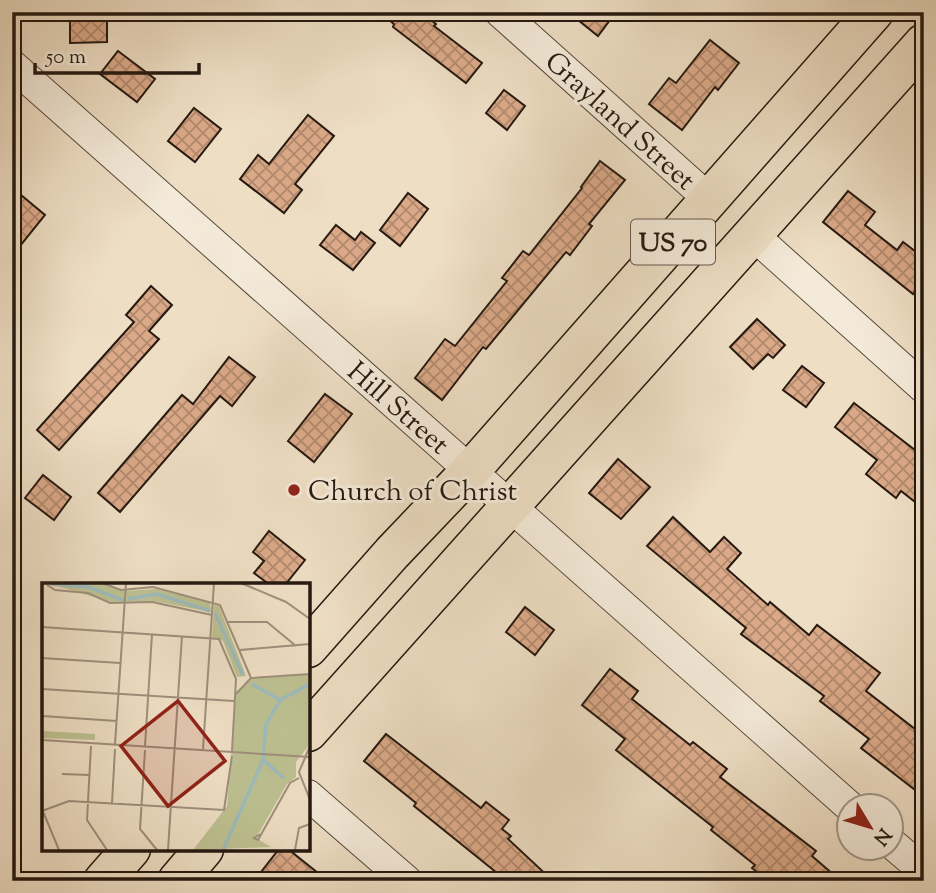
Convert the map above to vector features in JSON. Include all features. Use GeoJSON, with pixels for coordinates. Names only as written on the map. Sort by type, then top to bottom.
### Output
{"type":"FeatureCollection","features":[{"type":"Feature","properties":{"kind":"highway","name":"US 70"},"geometry":{"type":"LineString","coordinates":[[310,646],[392,553],[471,470],[874,12]]}},
{"type":"Feature","properties":{"kind":"highway","name":"US 70"},"geometry":{"type":"LineString","coordinates":[[310,730],[924,43]]}},
{"type":"Feature","properties":{"kind":"highway"},"geometry":{"type":"LineString","coordinates":[[753,235],[742,215],[746,201],[764,174],[802,96]]}},
{"type":"Feature","properties":{"kind":"highway"},"geometry":{"type":"LineString","coordinates":[[103,881],[129,851]]}},
{"type":"Feature","properties":{"kind":"highway"},"geometry":{"type":"LineString","coordinates":[[177,881],[202,851]]}},
{"type":"Feature","properties":{"kind":"street","name":"Grayland Street"},"geometry":{"type":"LineString","coordinates":[[500,12],[710,200]]}},
{"type":"Feature","properties":{"kind":"street","name":"Hill Street"},"geometry":{"type":"LineString","coordinates":[[12,65],[834,793]]}},
{"type":"Feature","properties":{"kind":"street"},"geometry":{"type":"LineString","coordinates":[[753,235],[924,388]]}},
{"type":"Feature","properties":{"kind":"street"},"geometry":{"type":"LineString","coordinates":[[310,796],[407,881]]}},
{"type":"Feature","properties":{"kind":"street"},"geometry":{"type":"LineString","coordinates":[[904,853],[924,871]]}},
{"type":"Feature","properties":{"kind":"building"},"geometry":{"type":"Polygon","coordinates":[[[70,12],[107,12],[107,42],[70,43],[70,12]]]}},
{"type":"Feature","properties":{"kind":"building"},"geometry":{"type":"Polygon","coordinates":[[[379,12],[421,12],[436,24],[434,26],[482,63],[466,83],[393,27],[394,24],[379,12]]]}},
{"type":"Feature","properties":{"kind":"building"},"geometry":{"type":"Polygon","coordinates":[[[568,12],[616,12],[598,36],[568,12]]]}},
{"type":"Feature","properties":{"kind":"building"},"geometry":{"type":"Polygon","coordinates":[[[710,40],[739,63],[718,90],[715,87],[682,130],[649,104],[669,78],[676,83],[710,40]]]}},
{"type":"Feature","properties":{"kind":"building"},"geometry":{"type":"Polygon","coordinates":[[[118,51],[155,79],[137,102],[100,74],[118,51]]]}},
{"type":"Feature","properties":{"kind":"building"},"geometry":{"type":"Polygon","coordinates":[[[504,90],[525,106],[507,130],[486,113],[504,90]]]}},
{"type":"Feature","properties":{"kind":"building"},"geometry":{"type":"Polygon","coordinates":[[[194,108],[221,129],[195,162],[168,141],[194,108]]]}},
{"type":"Feature","properties":{"kind":"building"},"geometry":{"type":"Polygon","coordinates":[[[308,115],[334,136],[295,184],[302,190],[284,213],[240,179],[258,155],[269,164],[308,115]]]}},
{"type":"Feature","properties":{"kind":"building"},"geometry":{"type":"Polygon","coordinates":[[[600,161],[625,180],[589,224],[592,226],[570,255],[566,252],[486,349],[483,347],[442,400],[415,378],[445,339],[455,346],[507,281],[502,278],[523,251],[529,255],[600,161]]]}},
{"type":"Feature","properties":{"kind":"building"},"geometry":{"type":"Polygon","coordinates":[[[848,191],[875,212],[865,225],[897,250],[903,242],[924,258],[924,280],[913,294],[823,222],[848,191]]]}},
{"type":"Feature","properties":{"kind":"building"},"geometry":{"type":"Polygon","coordinates":[[[408,193],[428,209],[400,246],[380,230],[408,193]]]}},
{"type":"Feature","properties":{"kind":"building"},"geometry":{"type":"Polygon","coordinates":[[[21,195],[45,215],[12,256],[12,206],[21,195]]]}},
{"type":"Feature","properties":{"kind":"building"},"geometry":{"type":"Polygon","coordinates":[[[336,225],[355,240],[361,232],[375,243],[353,270],[320,245],[336,225]]]}},
{"type":"Feature","properties":{"kind":"building"},"geometry":{"type":"Polygon","coordinates":[[[151,286],[172,305],[149,331],[159,339],[59,450],[37,430],[134,322],[126,315],[151,286]]]}},
{"type":"Feature","properties":{"kind":"building"},"geometry":{"type":"Polygon","coordinates":[[[757,319],[785,345],[773,358],[768,354],[753,369],[730,347],[757,319]]]}},
{"type":"Feature","properties":{"kind":"building"},"geometry":{"type":"Polygon","coordinates":[[[229,357],[255,377],[232,406],[220,396],[120,512],[98,493],[182,395],[193,404],[229,357]]]}},
{"type":"Feature","properties":{"kind":"building"},"geometry":{"type":"Polygon","coordinates":[[[802,366],[824,383],[806,407],[783,390],[802,366]]]}},
{"type":"Feature","properties":{"kind":"building"},"geometry":{"type":"Polygon","coordinates":[[[325,394],[352,414],[314,462],[288,441],[325,394]]]}},
{"type":"Feature","properties":{"kind":"building"},"geometry":{"type":"Polygon","coordinates":[[[854,403],[924,457],[924,509],[901,491],[896,498],[866,474],[877,460],[835,427],[854,403]]]}},
{"type":"Feature","properties":{"kind":"building"},"geometry":{"type":"Polygon","coordinates":[[[618,459],[650,487],[621,519],[589,493],[618,459]]]}},
{"type":"Feature","properties":{"kind":"building"},"geometry":{"type":"Polygon","coordinates":[[[43,475],[71,497],[54,520],[25,498],[43,475]]]}},
{"type":"Feature","properties":{"kind":"building"},"geometry":{"type":"Polygon","coordinates":[[[673,517],[710,552],[724,537],[741,553],[727,569],[768,605],[770,602],[809,635],[817,625],[880,673],[866,691],[924,736],[924,797],[861,748],[869,739],[820,701],[824,696],[741,634],[746,628],[647,546],[673,517]]]}},
{"type":"Feature","properties":{"kind":"building"},"geometry":{"type":"Polygon","coordinates":[[[269,531],[305,560],[287,583],[267,583],[254,573],[264,561],[253,552],[269,531]]]}},
{"type":"Feature","properties":{"kind":"building"},"geometry":{"type":"Polygon","coordinates":[[[525,607],[554,630],[535,655],[506,632],[525,607]]]}},
{"type":"Feature","properties":{"kind":"building"},"geometry":{"type":"Polygon","coordinates":[[[610,669],[638,691],[632,699],[690,745],[693,742],[727,769],[720,777],[816,851],[812,856],[841,881],[768,881],[752,868],[755,865],[711,830],[713,827],[616,750],[625,739],[582,705],[610,669]]]}},
{"type":"Feature","properties":{"kind":"building"},"geometry":{"type":"Polygon","coordinates":[[[386,734],[481,808],[486,802],[509,820],[502,829],[511,836],[508,839],[553,881],[507,881],[414,806],[416,803],[364,761],[386,734]]]}},
{"type":"Feature","properties":{"kind":"building"},"geometry":{"type":"Polygon","coordinates":[[[277,851],[290,851],[328,881],[273,881],[261,872],[277,851]]]}},
{"type":"Feature","properties":{"kind":"place","name":"Church of Christ"},"geometry":{"type":"Point","coordinates":[294,490]}}]}
